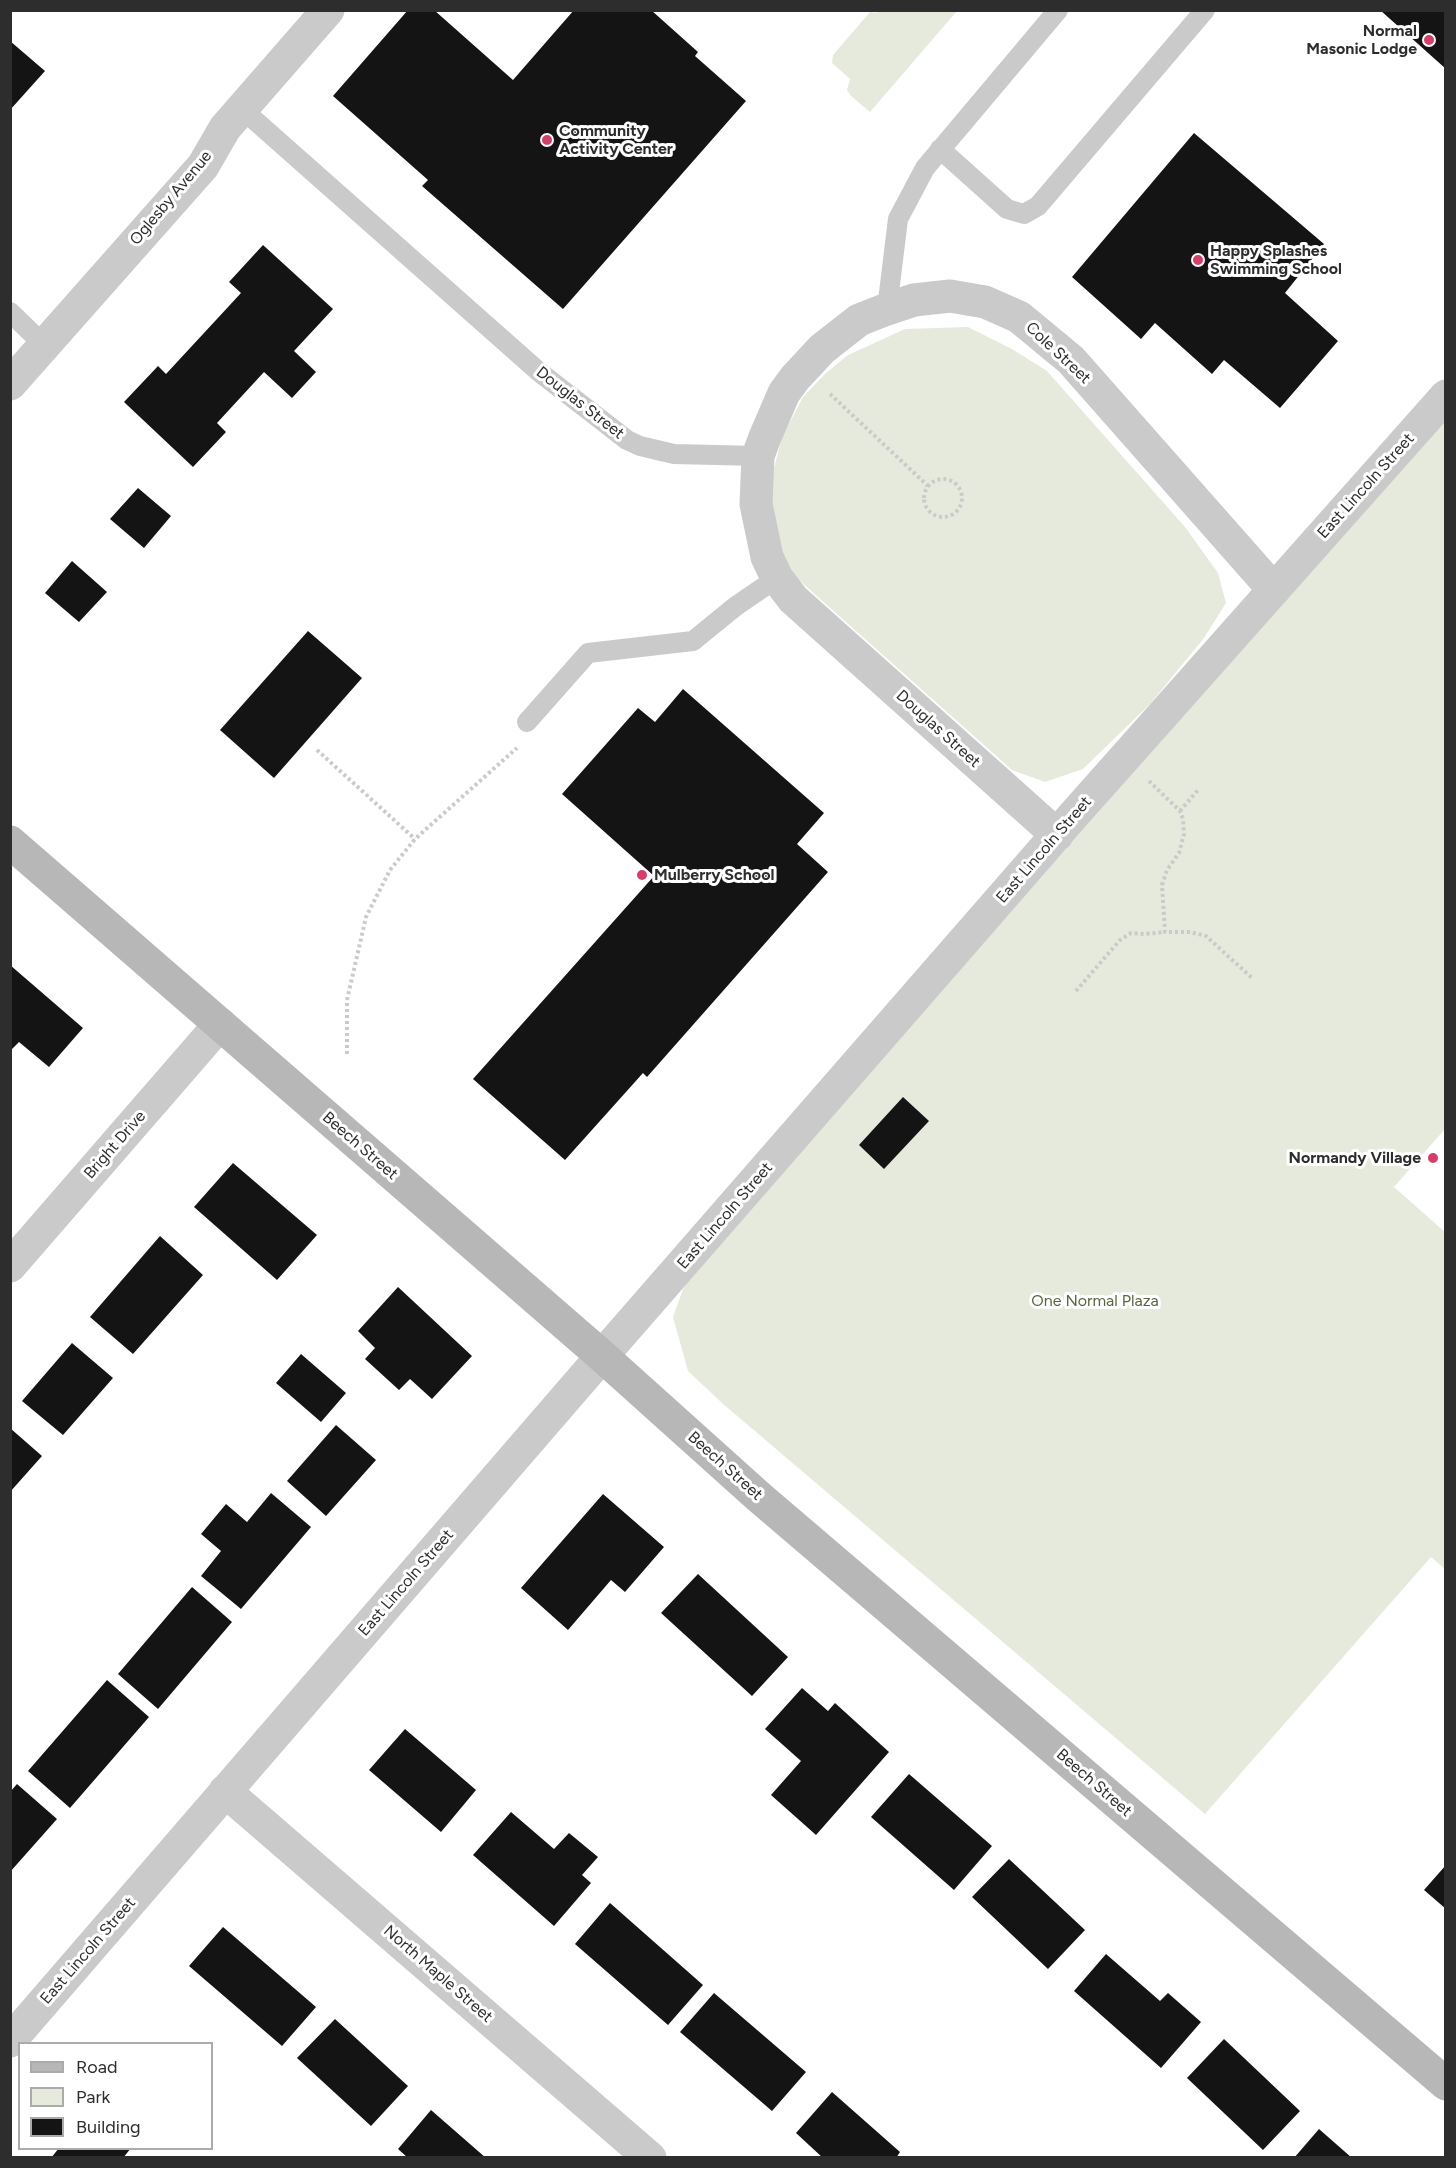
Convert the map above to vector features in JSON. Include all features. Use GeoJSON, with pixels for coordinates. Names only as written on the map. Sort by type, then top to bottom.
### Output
{"type":"FeatureCollection","features":[{"type":"Feature","properties":{"kind":"main road","name":"Beech Street"},"geometry":{"type":"LineString","coordinates":[[10,842],[602,1356],[768,1504],[1446,2084]]}},
{"type":"Feature","properties":{"kind":"street","name":"Oglesby Avenue"},"geometry":{"type":"LineString","coordinates":[[10,384],[202,166],[225,128],[328,10]]}},
{"type":"Feature","properties":{"kind":"street","name":"Cole Street"},"geometry":{"type":"LineString","coordinates":[[759,456],[784,393],[822,349],[860,320],[914,300],[950,296],[985,302],[1019,317],[1071,360],[1274,590]]}},
{"type":"Feature","properties":{"kind":"street","name":"East Lincoln Street"},"geometry":{"type":"LineString","coordinates":[[10,2041],[602,1356],[1057,835],[1446,396]]}},
{"type":"Feature","properties":{"kind":"street","name":"Douglas Street"},"geometry":{"type":"LineString","coordinates":[[759,456],[756,504],[767,557],[777,578],[793,600],[1057,835]]}},
{"type":"Feature","properties":{"kind":"street","name":"Bright Drive"},"geometry":{"type":"LineString","coordinates":[[10,1266],[220,1024]]}},
{"type":"Feature","properties":{"kind":"street","name":"North Maple Street"},"geometry":{"type":"LineString","coordinates":[[225,1791],[650,2157]]}},
{"type":"Feature","properties":{"kind":"lane"},"geometry":{"type":"LineString","coordinates":[[887,309],[898,219],[925,168],[1058,10]]}},
{"type":"Feature","properties":{"kind":"lane"},"geometry":{"type":"LineString","coordinates":[[940,149],[1007,209],[1024,214],[1038,206],[1205,10]]}},
{"type":"Feature","properties":{"kind":"lane","name":"Douglas Street"},"geometry":{"type":"LineString","coordinates":[[242,109],[538,371],[627,440],[640,446],[674,454],[759,456]]}},
{"type":"Feature","properties":{"kind":"lane"},"geometry":{"type":"LineString","coordinates":[[10,312],[44,345]]}},
{"type":"Feature","properties":{"kind":"lane"},"geometry":{"type":"LineString","coordinates":[[527,722],[588,652],[693,641],[736,606],[777,578]]}},
{"type":"Feature","properties":{"kind":"path"},"geometry":{"type":"LineString","coordinates":[[803,369],[928,486]]}},
{"type":"Feature","properties":{"kind":"path"},"geometry":{"type":"LineString","coordinates":[[944,479],[955,484],[962,495],[960,507],[956,512],[945,517],[932,514],[924,498],[928,486],[944,479]]}},
{"type":"Feature","properties":{"kind":"path"},"geometry":{"type":"LineString","coordinates":[[347,1054],[347,1000],[366,917],[390,870],[414,839],[522,744],[527,722]]}},
{"type":"Feature","properties":{"kind":"path"},"geometry":{"type":"LineString","coordinates":[[317,750],[414,839]]}},
{"type":"Feature","properties":{"kind":"path"},"geometry":{"type":"LineString","coordinates":[[1123,760],[1165,795],[1180,811],[1183,819],[1184,834],[1179,853],[1167,870],[1162,885],[1165,932]]}},
{"type":"Feature","properties":{"kind":"path"},"geometry":{"type":"LineString","coordinates":[[1180,811],[1198,790]]}},
{"type":"Feature","properties":{"kind":"path"},"geometry":{"type":"LineString","coordinates":[[1076,991],[1120,940],[1131,933],[1190,932],[1206,936],[1252,978]]}},
{"type":"Feature","properties":{"kind":"green space"},"geometry":{"type":"Polygon","coordinates":[[[957,11],[870,112],[851,96],[847,90],[850,79],[832,63],[833,55],[870,12],[957,11]]]}},
{"type":"Feature","properties":{"kind":"green space"},"geometry":{"type":"Polygon","coordinates":[[[968,327],[1012,349],[1047,371],[1185,527],[1218,573],[1226,603],[1204,638],[1150,704],[1083,769],[1045,782],[1012,770],[792,574],[771,532],[769,488],[782,437],[803,397],[826,373],[848,355],[905,329],[968,327]]]}},
{"type":"Feature","properties":{"kind":"green space","name":"One Normal Plaza"},"geometry":{"type":"Polygon","coordinates":[[[1445,418],[1445,1129],[1394,1187],[1445,1232],[1445,1569],[1431,1557],[1205,1814],[722,1403],[688,1371],[673,1317],[683,1289],[695,1271],[1445,418]]]}},
{"type":"Feature","properties":{"kind":"building","name":"Community Activity Center"},"geometry":{"type":"Polygon","coordinates":[[[408,10],[434,10],[513,80],[574,10],[651,10],[698,52],[695,56],[746,101],[563,309],[422,186],[428,180],[333,96],[408,10]]]}},
{"type":"Feature","properties":{"kind":"building","name":"Normal Masonic Lodge"},"geometry":{"type":"Polygon","coordinates":[[[1380,10],[1446,10],[1446,69],[1380,10]]]}},
{"type":"Feature","properties":{"kind":"building"},"geometry":{"type":"Polygon","coordinates":[[[10,41],[45,71],[10,110],[10,41]]]}},
{"type":"Feature","properties":{"kind":"building","name":"Happy Splashes Swimming School"},"geometry":{"type":"Polygon","coordinates":[[[1194,133],[1324,244],[1285,293],[1338,341],[1280,408],[1224,360],[1212,374],[1155,323],[1141,339],[1072,277],[1194,133]]]}},
{"type":"Feature","properties":{"kind":"building"},"geometry":{"type":"Polygon","coordinates":[[[263,245],[333,309],[294,351],[316,372],[292,398],[264,372],[217,423],[226,432],[193,467],[124,402],[158,366],[166,374],[241,293],[229,282],[263,245]]]}},
{"type":"Feature","properties":{"kind":"building"},"geometry":{"type":"Polygon","coordinates":[[[138,488],[171,516],[144,548],[110,519],[138,488]]]}},
{"type":"Feature","properties":{"kind":"building"},"geometry":{"type":"Polygon","coordinates":[[[72,561],[107,592],[79,622],[45,593],[72,561]]]}},
{"type":"Feature","properties":{"kind":"building"},"geometry":{"type":"Polygon","coordinates":[[[308,631],[362,678],[274,778],[220,730],[308,631]]]}},
{"type":"Feature","properties":{"kind":"building"},"geometry":{"type":"Polygon","coordinates":[[[683,689],[824,813],[797,844],[828,872],[647,1077],[643,1073],[565,1160],[473,1079],[654,876],[562,794],[638,708],[655,722],[683,689]]]}},
{"type":"Feature","properties":{"kind":"building"},"geometry":{"type":"Polygon","coordinates":[[[10,965],[83,1028],[49,1067],[19,1042],[10,1051],[10,965]]]}},
{"type":"Feature","properties":{"kind":"building"},"geometry":{"type":"Polygon","coordinates":[[[903,1097],[929,1121],[884,1169],[859,1145],[903,1097]]]}},
{"type":"Feature","properties":{"kind":"building"},"geometry":{"type":"Polygon","coordinates":[[[233,1163],[317,1235],[277,1280],[194,1207],[233,1163]]]}},
{"type":"Feature","properties":{"kind":"building"},"geometry":{"type":"Polygon","coordinates":[[[160,1236],[203,1275],[133,1354],[90,1317],[160,1236]]]}},
{"type":"Feature","properties":{"kind":"building"},"geometry":{"type":"Polygon","coordinates":[[[398,1287],[472,1356],[432,1399],[410,1379],[399,1390],[365,1359],[375,1348],[358,1331],[398,1287]]]}},
{"type":"Feature","properties":{"kind":"building"},"geometry":{"type":"Polygon","coordinates":[[[72,1343],[113,1378],[63,1435],[22,1401],[72,1343]]]}},
{"type":"Feature","properties":{"kind":"building"},"geometry":{"type":"Polygon","coordinates":[[[301,1354],[346,1393],[321,1422],[276,1383],[301,1354]]]}},
{"type":"Feature","properties":{"kind":"building"},"geometry":{"type":"Polygon","coordinates":[[[336,1425],[376,1460],[326,1516],[287,1481],[336,1425]]]}},
{"type":"Feature","properties":{"kind":"building"},"geometry":{"type":"Polygon","coordinates":[[[10,1428],[42,1456],[10,1492],[10,1428]]]}},
{"type":"Feature","properties":{"kind":"building"},"geometry":{"type":"Polygon","coordinates":[[[271,1493],[311,1527],[241,1609],[201,1576],[221,1551],[201,1534],[226,1504],[247,1522],[271,1493]]]}},
{"type":"Feature","properties":{"kind":"building"},"geometry":{"type":"Polygon","coordinates":[[[603,1494],[664,1547],[625,1592],[611,1580],[568,1630],[521,1588],[603,1494]]]}},
{"type":"Feature","properties":{"kind":"building"},"geometry":{"type":"Polygon","coordinates":[[[698,1574],[788,1657],[752,1696],[661,1613],[698,1574]]]}},
{"type":"Feature","properties":{"kind":"building"},"geometry":{"type":"Polygon","coordinates":[[[192,1587],[232,1622],[158,1709],[118,1674],[192,1587]]]}},
{"type":"Feature","properties":{"kind":"building"},"geometry":{"type":"Polygon","coordinates":[[[107,1680],[149,1717],[70,1808],[28,1771],[107,1680]]]}},
{"type":"Feature","properties":{"kind":"building"},"geometry":{"type":"Polygon","coordinates":[[[802,1688],[828,1711],[835,1703],[889,1752],[816,1835],[771,1795],[801,1761],[765,1729],[802,1688]]]}},
{"type":"Feature","properties":{"kind":"building"},"geometry":{"type":"Polygon","coordinates":[[[405,1729],[476,1790],[441,1832],[369,1770],[405,1729]]]}},
{"type":"Feature","properties":{"kind":"building"},"geometry":{"type":"Polygon","coordinates":[[[909,1774],[992,1846],[954,1890],[871,1817],[909,1774]]]}},
{"type":"Feature","properties":{"kind":"building"},"geometry":{"type":"Polygon","coordinates":[[[17,1784],[57,1819],[10,1872],[10,1792],[17,1784]]]}},
{"type":"Feature","properties":{"kind":"building"},"geometry":{"type":"Polygon","coordinates":[[[511,1812],[554,1849],[569,1833],[598,1857],[582,1875],[591,1883],[554,1926],[473,1855],[511,1812]]]}},
{"type":"Feature","properties":{"kind":"building"},"geometry":{"type":"Polygon","coordinates":[[[1009,1859],[1085,1930],[1048,1969],[972,1897],[1009,1859]]]}},
{"type":"Feature","properties":{"kind":"building"},"geometry":{"type":"Polygon","coordinates":[[[1446,1865],[1446,1909],[1424,1890],[1446,1865]]]}},
{"type":"Feature","properties":{"kind":"building"},"geometry":{"type":"Polygon","coordinates":[[[610,1903],[703,1985],[668,2025],[575,1944],[610,1903]]]}},
{"type":"Feature","properties":{"kind":"building"},"geometry":{"type":"Polygon","coordinates":[[[223,1927],[316,2007],[282,2046],[189,1966],[223,1927]]]}},
{"type":"Feature","properties":{"kind":"building"},"geometry":{"type":"Polygon","coordinates":[[[1106,1954],[1160,2001],[1168,1993],[1201,2022],[1161,2068],[1074,1991],[1106,1954]]]}},
{"type":"Feature","properties":{"kind":"building"},"geometry":{"type":"Polygon","coordinates":[[[714,1993],[806,2072],[772,2111],[680,2032],[714,1993]]]}},
{"type":"Feature","properties":{"kind":"building"},"geometry":{"type":"Polygon","coordinates":[[[335,2019],[408,2086],[371,2126],[297,2058],[335,2019]]]}},
{"type":"Feature","properties":{"kind":"building"},"geometry":{"type":"Polygon","coordinates":[[[1224,2039],[1300,2111],[1263,2150],[1187,2078],[1224,2039]]]}},
{"type":"Feature","properties":{"kind":"building"},"geometry":{"type":"Polygon","coordinates":[[[832,2092],[900,2152],[896,2158],[823,2158],[796,2133],[832,2092]]]}},
{"type":"Feature","properties":{"kind":"building"},"geometry":{"type":"Polygon","coordinates":[[[431,2110],[486,2158],[408,2158],[398,2149],[431,2110]]]}},
{"type":"Feature","properties":{"kind":"building"},"geometry":{"type":"Polygon","coordinates":[[[1319,2129],[1352,2158],[1294,2158],[1319,2129]]]}},
{"type":"Feature","properties":{"kind":"building"},"geometry":{"type":"Polygon","coordinates":[[[57,2150],[129,2150],[123,2158],[51,2158],[57,2150]]]}},
{"type":"Feature","properties":{"kind":"place","name":"Normal Masonic Lodge"},"geometry":{"type":"Point","coordinates":[1429,40]}},
{"type":"Feature","properties":{"kind":"place","name":"Community Activity Center"},"geometry":{"type":"Point","coordinates":[547,140]}},
{"type":"Feature","properties":{"kind":"place","name":"Happy Splashes Swimming School"},"geometry":{"type":"Point","coordinates":[1198,260]}},
{"type":"Feature","properties":{"kind":"place","name":"Mulberry School"},"geometry":{"type":"Point","coordinates":[642,875]}},
{"type":"Feature","properties":{"kind":"place","name":"Normandy Village"},"geometry":{"type":"Point","coordinates":[1433,1158]}}]}
